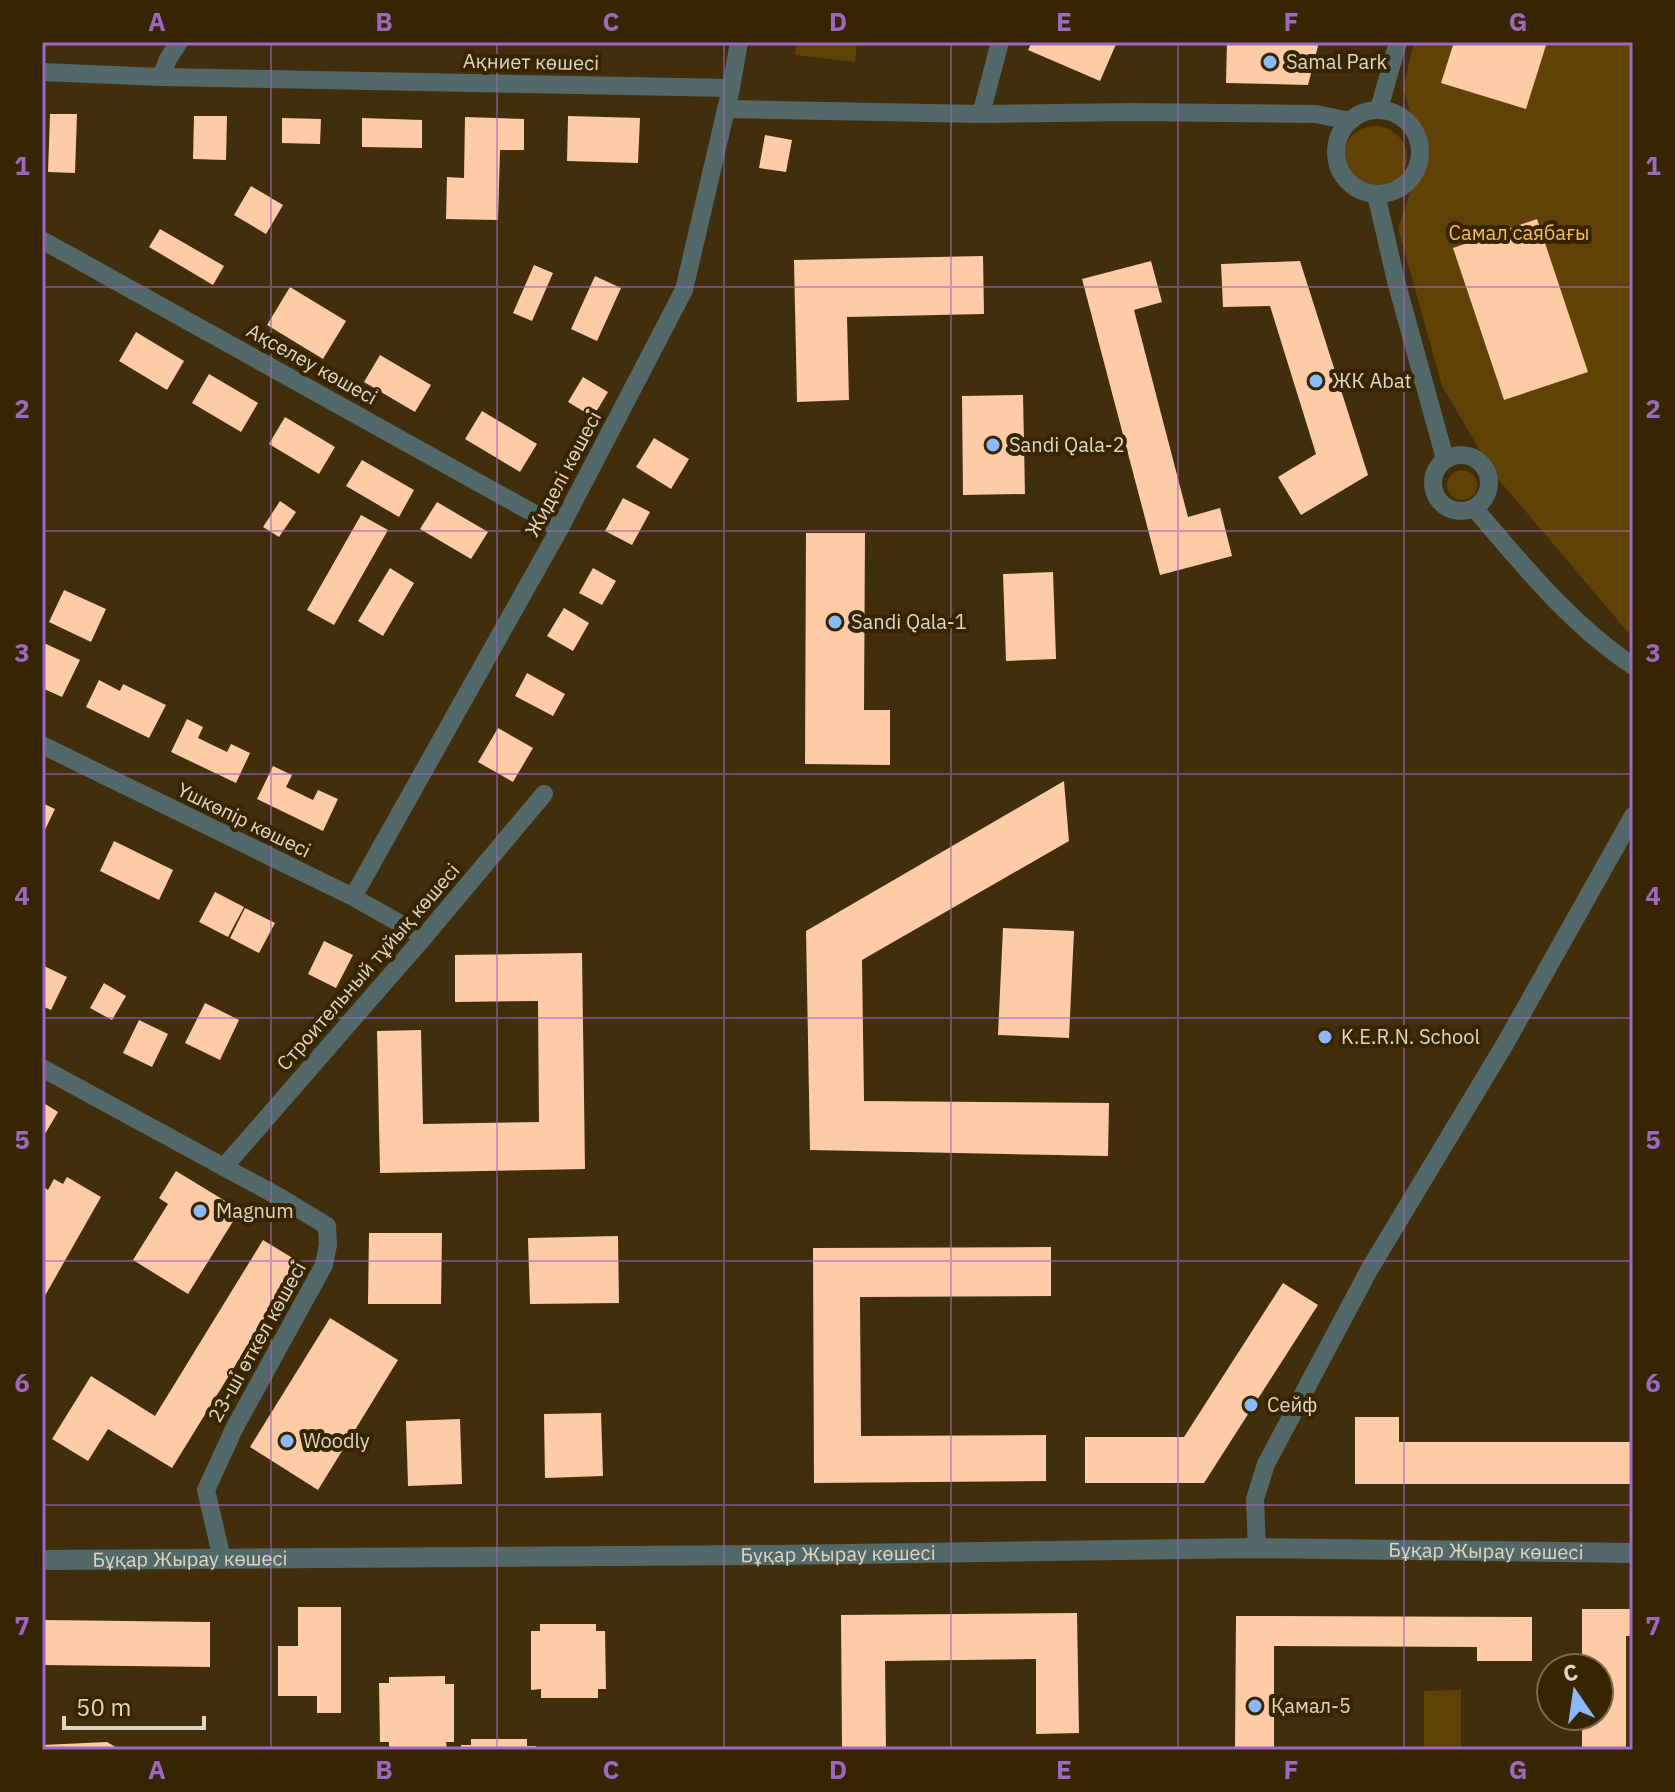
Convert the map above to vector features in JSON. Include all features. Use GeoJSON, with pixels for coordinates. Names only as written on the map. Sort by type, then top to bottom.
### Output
{"type":"FeatureCollection","features":[{"type":"Feature","properties":{"kind":"street"},"geometry":{"type":"LineString","coordinates":[[161,77],[179,42]]}},
{"type":"Feature","properties":{"kind":"street","name":"Жиделі көшесі"},"geometry":{"type":"LineString","coordinates":[[353,897],[560,528],[684,290],[727,109],[739,42]]}},
{"type":"Feature","properties":{"kind":"street"},"geometry":{"type":"LineString","coordinates":[[981,114],[1000,42]]}},
{"type":"Feature","properties":{"kind":"street"},"geometry":{"type":"LineString","coordinates":[[1379,109],[1398,42]]}},
{"type":"Feature","properties":{"kind":"street","name":"Ақниет көшесі"},"geometry":{"type":"LineString","coordinates":[[42,72],[731,88]]}},
{"type":"Feature","properties":{"kind":"street"},"geometry":{"type":"LineString","coordinates":[[727,109],[981,114],[1316,114],[1350,121]]}},
{"type":"Feature","properties":{"kind":"street"},"geometry":{"type":"LineString","coordinates":[[1379,109],[1401,115],[1416,131],[1421,153],[1414,174],[1398,189],[1376,194],[1355,188],[1340,172],[1335,150],[1341,129],[1358,114],[1379,109]]}},
{"type":"Feature","properties":{"kind":"street"},"geometry":{"type":"LineString","coordinates":[[1376,194],[1396,281],[1445,459]]}},
{"type":"Feature","properties":{"kind":"street","name":"Ақселеу көшесі"},"geometry":{"type":"LineString","coordinates":[[42,240],[560,528]]}},
{"type":"Feature","properties":{"kind":"street"},"geometry":{"type":"LineString","coordinates":[[1459,454],[1474,457],[1486,467],[1490,482],[1486,497],[1474,508],[1460,511],[1447,507],[1437,497],[1432,484],[1435,470],[1445,459],[1459,454]]}},
{"type":"Feature","properties":{"kind":"street"},"geometry":{"type":"LineString","coordinates":[[1474,508],[1545,590],[1604,647],[1633,666]]}},
{"type":"Feature","properties":{"kind":"street","name":"Үшкөпір көшесі"},"geometry":{"type":"LineString","coordinates":[[42,745],[353,897],[424,937]]}},
{"type":"Feature","properties":{"kind":"street","name":"Строительный тұйық көшесі"},"geometry":{"type":"LineString","coordinates":[[224,1167],[544,794]]}},
{"type":"Feature","properties":{"kind":"street"},"geometry":{"type":"LineString","coordinates":[[1257,1548],[1255,1499],[1266,1464],[1369,1270],[1505,1044],[1633,816]]}},
{"type":"Feature","properties":{"kind":"street","name":"23-ші өткел көшесі"},"geometry":{"type":"LineString","coordinates":[[42,1068],[327,1226],[328,1245],[324,1265],[235,1427],[206,1490],[222,1559]]}},
{"type":"Feature","properties":{"kind":"street","name":"Бұқар Жырау көшесі"},"geometry":{"type":"LineString","coordinates":[[42,1560],[1257,1548],[1633,1553]]}},
{"type":"Feature","properties":{"kind":"green space"},"geometry":{"type":"Polygon","coordinates":[[[796,42],[857,42],[855,62],[795,55],[796,42]]]}},
{"type":"Feature","properties":{"kind":"green space","name":"Самал саябағы"},"geometry":{"type":"Polygon","coordinates":[[[1414,42],[1633,42],[1633,634],[1627,631],[1493,473],[1442,386],[1398,228],[1423,155],[1403,88],[1414,42]]]}},
{"type":"Feature","properties":{"kind":"green space"},"geometry":{"type":"Polygon","coordinates":[[[1375,126],[1393,132],[1401,140],[1407,158],[1401,176],[1393,184],[1375,190],[1357,184],[1349,176],[1343,158],[1349,140],[1357,132],[1375,126]]]}},
{"type":"Feature","properties":{"kind":"green space"},"geometry":{"type":"Polygon","coordinates":[[[1462,470],[1468,471],[1476,479],[1476,491],[1468,499],[1462,500],[1456,499],[1448,491],[1447,485],[1448,479],[1456,471],[1462,470]]]}},
{"type":"Feature","properties":{"kind":"green space"},"geometry":{"type":"Polygon","coordinates":[[[1461,1690],[1461,1750],[1424,1750],[1424,1691],[1461,1690]]]}},
{"type":"Feature","properties":{"kind":"building"},"geometry":{"type":"Polygon","coordinates":[[[1032,42],[1117,42],[1100,81],[1028,50],[1032,42]]]}},
{"type":"Feature","properties":{"kind":"building","name":"Samal Park"},"geometry":{"type":"Polygon","coordinates":[[[1227,42],[1319,42],[1308,85],[1226,83],[1227,42]]]}},
{"type":"Feature","properties":{"kind":"building"},"geometry":{"type":"Polygon","coordinates":[[[1454,42],[1547,42],[1526,109],[1441,83],[1454,42]]]}},
{"type":"Feature","properties":{"kind":"building"},"geometry":{"type":"Polygon","coordinates":[[[50,114],[77,114],[75,173],[48,172],[50,114]]]}},
{"type":"Feature","properties":{"kind":"building"},"geometry":{"type":"Polygon","coordinates":[[[194,116],[227,116],[226,160],[193,159],[194,116]]]}},
{"type":"Feature","properties":{"kind":"building"},"geometry":{"type":"Polygon","coordinates":[[[568,116],[640,118],[638,163],[567,161],[568,116]]]}},
{"type":"Feature","properties":{"kind":"building"},"geometry":{"type":"Polygon","coordinates":[[[465,117],[524,119],[524,150],[500,150],[498,220],[446,219],[447,177],[464,178],[465,117]]]}},
{"type":"Feature","properties":{"kind":"building"},"geometry":{"type":"Polygon","coordinates":[[[282,118],[321,119],[320,144],[282,143],[282,118]]]}},
{"type":"Feature","properties":{"kind":"building"},"geometry":{"type":"Polygon","coordinates":[[[362,118],[422,120],[422,148],[362,147],[362,118]]]}},
{"type":"Feature","properties":{"kind":"building"},"geometry":{"type":"Polygon","coordinates":[[[765,135],[792,140],[786,172],[759,168],[765,135]]]}},
{"type":"Feature","properties":{"kind":"building"},"geometry":{"type":"Polygon","coordinates":[[[251,186],[283,205],[266,234],[234,215],[251,186]]]}},
{"type":"Feature","properties":{"kind":"building"},"geometry":{"type":"Polygon","coordinates":[[[1537,219],[1588,372],[1504,400],[1453,248],[1537,219]]]}},
{"type":"Feature","properties":{"kind":"building"},"geometry":{"type":"Polygon","coordinates":[[[160,229],[224,266],[213,285],[149,247],[160,229]]]}},
{"type":"Feature","properties":{"kind":"building"},"geometry":{"type":"Polygon","coordinates":[[[983,256],[984,314],[847,317],[849,400],[797,402],[794,260],[983,256]]]}},
{"type":"Feature","properties":{"kind":"building"},"geometry":{"type":"Polygon","coordinates":[[[1151,261],[1162,302],[1134,310],[1188,517],[1220,508],[1232,556],[1160,575],[1082,279],[1151,261]]]}},
{"type":"Feature","properties":{"kind":"building","name":"ЖК Abat"},"geometry":{"type":"Polygon","coordinates":[[[1300,261],[1368,475],[1301,515],[1278,477],[1316,454],[1270,306],[1223,307],[1221,264],[1300,261]]]}},
{"type":"Feature","properties":{"kind":"building"},"geometry":{"type":"Polygon","coordinates":[[[534,265],[553,273],[532,321],[513,313],[534,265]]]}},
{"type":"Feature","properties":{"kind":"building"},"geometry":{"type":"Polygon","coordinates":[[[595,276],[621,288],[597,341],[571,329],[595,276]]]}},
{"type":"Feature","properties":{"kind":"building"},"geometry":{"type":"Polygon","coordinates":[[[290,287],[346,321],[323,359],[267,325],[290,287]]]}},
{"type":"Feature","properties":{"kind":"building"},"geometry":{"type":"Polygon","coordinates":[[[136,332],[184,361],[167,390],[119,361],[136,332]]]}},
{"type":"Feature","properties":{"kind":"building"},"geometry":{"type":"Polygon","coordinates":[[[380,355],[431,385],[415,412],[364,382],[380,355]]]}},
{"type":"Feature","properties":{"kind":"building"},"geometry":{"type":"Polygon","coordinates":[[[209,374],[258,403],[241,432],[192,403],[209,374]]]}},
{"type":"Feature","properties":{"kind":"building"},"geometry":{"type":"Polygon","coordinates":[[[583,377],[608,392],[593,417],[568,402],[583,377]]]}},
{"type":"Feature","properties":{"kind":"building","name":"Sandi Qala-2"},"geometry":{"type":"Polygon","coordinates":[[[1023,395],[1025,494],[963,495],[962,396],[1023,395]]]}},
{"type":"Feature","properties":{"kind":"building"},"geometry":{"type":"Polygon","coordinates":[[[482,411],[537,444],[520,472],[465,439],[482,411]]]}},
{"type":"Feature","properties":{"kind":"building"},"geometry":{"type":"Polygon","coordinates":[[[285,417],[335,447],[319,474],[269,444],[285,417]]]}},
{"type":"Feature","properties":{"kind":"building"},"geometry":{"type":"Polygon","coordinates":[[[654,438],[689,459],[671,489],[636,467],[654,438]]]}},
{"type":"Feature","properties":{"kind":"building"},"geometry":{"type":"Polygon","coordinates":[[[362,460],[414,490],[399,517],[346,486],[362,460]]]}},
{"type":"Feature","properties":{"kind":"building"},"geometry":{"type":"Polygon","coordinates":[[[623,498],[650,512],[632,545],[605,531],[623,498]]]}},
{"type":"Feature","properties":{"kind":"building"},"geometry":{"type":"Polygon","coordinates":[[[280,501],[296,512],[279,537],[263,527],[280,501]]]}},
{"type":"Feature","properties":{"kind":"building"},"geometry":{"type":"Polygon","coordinates":[[[437,502],[488,532],[471,559],[420,529],[437,502]]]}},
{"type":"Feature","properties":{"kind":"building"},"geometry":{"type":"Polygon","coordinates":[[[361,515],[388,530],[334,625],[307,610],[361,515]]]}},
{"type":"Feature","properties":{"kind":"building","name":"Sandi Qala-1"},"geometry":{"type":"Polygon","coordinates":[[[806,533],[865,533],[864,710],[890,710],[890,765],[805,764],[806,533]]]}},
{"type":"Feature","properties":{"kind":"building"},"geometry":{"type":"Polygon","coordinates":[[[390,568],[414,583],[383,636],[358,621],[390,568]]]}},
{"type":"Feature","properties":{"kind":"building"},"geometry":{"type":"Polygon","coordinates":[[[593,568],[616,581],[602,605],[579,593],[593,568]]]}},
{"type":"Feature","properties":{"kind":"building"},"geometry":{"type":"Polygon","coordinates":[[[1053,572],[1056,659],[1006,661],[1003,574],[1053,572]]]}},
{"type":"Feature","properties":{"kind":"building"},"geometry":{"type":"Polygon","coordinates":[[[64,590],[106,609],[91,642],[49,622],[64,590]]]}},
{"type":"Feature","properties":{"kind":"building"},"geometry":{"type":"Polygon","coordinates":[[[564,608],[589,623],[573,651],[547,636],[564,608]]]}},
{"type":"Feature","properties":{"kind":"building"},"geometry":{"type":"Polygon","coordinates":[[[42,642],[80,660],[62,697],[42,688],[42,642]]]}},
{"type":"Feature","properties":{"kind":"building"},"geometry":{"type":"Polygon","coordinates":[[[527,673],[565,694],[553,716],[515,696],[527,673]]]}},
{"type":"Feature","properties":{"kind":"building"},"geometry":{"type":"Polygon","coordinates":[[[99,680],[120,691],[123,684],[166,705],[149,738],[86,707],[99,680]]]}},
{"type":"Feature","properties":{"kind":"building"},"geometry":{"type":"Polygon","coordinates":[[[187,719],[203,727],[198,738],[227,752],[231,744],[250,753],[236,783],[171,752],[187,719]]]}},
{"type":"Feature","properties":{"kind":"building"},"geometry":{"type":"Polygon","coordinates":[[[498,728],[533,748],[513,782],[478,762],[498,728]]]}},
{"type":"Feature","properties":{"kind":"building"},"geometry":{"type":"Polygon","coordinates":[[[273,766],[292,775],[286,787],[313,800],[318,790],[338,799],[323,831],[257,799],[273,766]]]}},
{"type":"Feature","properties":{"kind":"building"},"geometry":{"type":"Polygon","coordinates":[[[1064,781],[1069,841],[862,960],[864,1101],[1109,1103],[1108,1156],[810,1150],[806,931],[1064,781]]]}},
{"type":"Feature","properties":{"kind":"building"},"geometry":{"type":"Polygon","coordinates":[[[42,803],[55,809],[42,836],[42,803]]]}},
{"type":"Feature","properties":{"kind":"building"},"geometry":{"type":"Polygon","coordinates":[[[114,841],[173,870],[159,900],[100,871],[114,841]]]}},
{"type":"Feature","properties":{"kind":"building"},"geometry":{"type":"Polygon","coordinates":[[[215,892],[244,907],[228,937],[199,922],[215,892]]]}},
{"type":"Feature","properties":{"kind":"building"},"geometry":{"type":"Polygon","coordinates":[[[245,908],[275,923],[259,953],[230,938],[245,908]]]}},
{"type":"Feature","properties":{"kind":"building"},"geometry":{"type":"Polygon","coordinates":[[[1003,928],[1074,931],[1069,1038],[998,1035],[1003,928]]]}},
{"type":"Feature","properties":{"kind":"building"},"geometry":{"type":"Polygon","coordinates":[[[324,941],[353,955],[336,988],[308,974],[324,941]]]}},
{"type":"Feature","properties":{"kind":"building"},"geometry":{"type":"Polygon","coordinates":[[[582,953],[585,1169],[380,1173],[377,1031],[421,1030],[423,1124],[539,1122],[538,1001],[455,1002],[455,955],[582,953]]]}},
{"type":"Feature","properties":{"kind":"building"},"geometry":{"type":"Polygon","coordinates":[[[42,965],[67,977],[51,1010],[42,1006],[42,965]]]}},
{"type":"Feature","properties":{"kind":"building"},"geometry":{"type":"Polygon","coordinates":[[[104,983],[126,996],[112,1020],[90,1008],[104,983]]]}},
{"type":"Feature","properties":{"kind":"building"},"geometry":{"type":"Polygon","coordinates":[[[205,1003],[239,1020],[220,1060],[185,1043],[205,1003]]]}},
{"type":"Feature","properties":{"kind":"building"},"geometry":{"type":"Polygon","coordinates":[[[139,1020],[168,1034],[152,1067],[123,1053],[139,1020]]]}},
{"type":"Feature","properties":{"kind":"building"},"geometry":{"type":"Polygon","coordinates":[[[42,1102],[58,1112],[42,1139],[42,1102]]]}},
{"type":"Feature","properties":{"kind":"building"},"geometry":{"type":"Polygon","coordinates":[[[176,1171],[240,1210],[188,1294],[133,1260],[168,1204],[159,1198],[176,1171]]]}},
{"type":"Feature","properties":{"kind":"building"},"geometry":{"type":"Polygon","coordinates":[[[67,1177],[101,1197],[42,1301],[42,1186],[48,1190],[54,1179],[63,1184],[67,1177]]]}},
{"type":"Feature","properties":{"kind":"building"},"geometry":{"type":"Polygon","coordinates":[[[369,1233],[442,1233],[441,1304],[368,1304],[369,1233]]]}},
{"type":"Feature","properties":{"kind":"building"},"geometry":{"type":"Polygon","coordinates":[[[618,1236],[619,1303],[530,1304],[528,1238],[618,1236]]]}},
{"type":"Feature","properties":{"kind":"building"},"geometry":{"type":"Polygon","coordinates":[[[263,1240],[299,1262],[172,1468],[108,1429],[88,1461],[52,1439],[91,1376],[155,1416],[263,1240]]]}},
{"type":"Feature","properties":{"kind":"building"},"geometry":{"type":"Polygon","coordinates":[[[1051,1247],[1051,1296],[860,1297],[861,1436],[1046,1435],[1046,1481],[814,1483],[813,1248],[1051,1247]]]}},
{"type":"Feature","properties":{"kind":"building"},"geometry":{"type":"Polygon","coordinates":[[[1283,1283],[1318,1305],[1204,1483],[1085,1483],[1085,1437],[1184,1437],[1283,1283]]]}},
{"type":"Feature","properties":{"kind":"building"},"geometry":{"type":"Polygon","coordinates":[[[330,1318],[398,1360],[318,1490],[250,1447],[330,1318]]]}},
{"type":"Feature","properties":{"kind":"building"},"geometry":{"type":"Polygon","coordinates":[[[601,1413],[603,1476],[545,1478],[544,1414],[601,1413]]]}},
{"type":"Feature","properties":{"kind":"building"},"geometry":{"type":"Polygon","coordinates":[[[1355,1417],[1399,1417],[1399,1442],[1633,1442],[1633,1484],[1355,1484],[1355,1417]]]}},
{"type":"Feature","properties":{"kind":"building"},"geometry":{"type":"Polygon","coordinates":[[[460,1419],[462,1484],[408,1486],[406,1421],[460,1419]]]}},
{"type":"Feature","properties":{"kind":"building"},"geometry":{"type":"Polygon","coordinates":[[[298,1607],[341,1607],[341,1713],[317,1713],[317,1696],[278,1696],[278,1646],[298,1646],[298,1607]]]}},
{"type":"Feature","properties":{"kind":"building"},"geometry":{"type":"Polygon","coordinates":[[[1582,1609],[1633,1609],[1633,1636],[1626,1636],[1626,1750],[1582,1750],[1582,1732],[1615,1732],[1615,1652],[1582,1652],[1582,1609]]]}},
{"type":"Feature","properties":{"kind":"building"},"geometry":{"type":"Polygon","coordinates":[[[1077,1613],[1079,1733],[1036,1734],[1036,1659],[885,1661],[886,1750],[842,1750],[841,1615],[1077,1613]]]}},
{"type":"Feature","properties":{"kind":"building","name":"Қамал-5"},"geometry":{"type":"Polygon","coordinates":[[[1236,1616],[1532,1617],[1532,1661],[1477,1661],[1477,1647],[1274,1646],[1274,1750],[1235,1750],[1236,1616]]]}},
{"type":"Feature","properties":{"kind":"building"},"geometry":{"type":"Polygon","coordinates":[[[42,1620],[210,1622],[210,1667],[42,1665],[42,1620]]]}},
{"type":"Feature","properties":{"kind":"building"},"geometry":{"type":"Polygon","coordinates":[[[540,1624],[596,1624],[596,1631],[605,1631],[606,1689],[598,1689],[598,1698],[541,1698],[541,1689],[531,1690],[531,1631],[540,1631],[540,1624]]]}},
{"type":"Feature","properties":{"kind":"building"},"geometry":{"type":"Polygon","coordinates":[[[445,1676],[445,1684],[454,1684],[454,1742],[446,1742],[447,1750],[389,1750],[389,1742],[380,1742],[379,1683],[389,1683],[389,1677],[445,1676]]]}},
{"type":"Feature","properties":{"kind":"building"},"geometry":{"type":"Polygon","coordinates":[[[471,1739],[527,1739],[527,1746],[536,1746],[536,1750],[461,1750],[461,1745],[471,1745],[471,1739]]]}},
{"type":"Feature","properties":{"kind":"building"},"geometry":{"type":"Polygon","coordinates":[[[107,1742],[121,1750],[42,1750],[42,1745],[107,1742]]]}},
{"type":"Feature","properties":{"kind":"place","name":"Samal Park"},"geometry":{"type":"Point","coordinates":[1270,62]}},
{"type":"Feature","properties":{"kind":"place","name":"ЖК Abat"},"geometry":{"type":"Point","coordinates":[1316,381]}},
{"type":"Feature","properties":{"kind":"place","name":"Sandi Qala-2"},"geometry":{"type":"Point","coordinates":[993,445]}},
{"type":"Feature","properties":{"kind":"place","name":"Sandi Qala-1"},"geometry":{"type":"Point","coordinates":[835,622]}},
{"type":"Feature","properties":{"kind":"place","name":"K.E.R.N. School"},"geometry":{"type":"Point","coordinates":[1325,1037]}},
{"type":"Feature","properties":{"kind":"place","name":"Magnum"},"geometry":{"type":"Point","coordinates":[200,1211]}},
{"type":"Feature","properties":{"kind":"place","name":"Сейф"},"geometry":{"type":"Point","coordinates":[1251,1405]}},
{"type":"Feature","properties":{"kind":"place","name":"Woodly"},"geometry":{"type":"Point","coordinates":[287,1441]}},
{"type":"Feature","properties":{"kind":"place","name":"Қамал-5"},"geometry":{"type":"Point","coordinates":[1255,1706]}}]}
